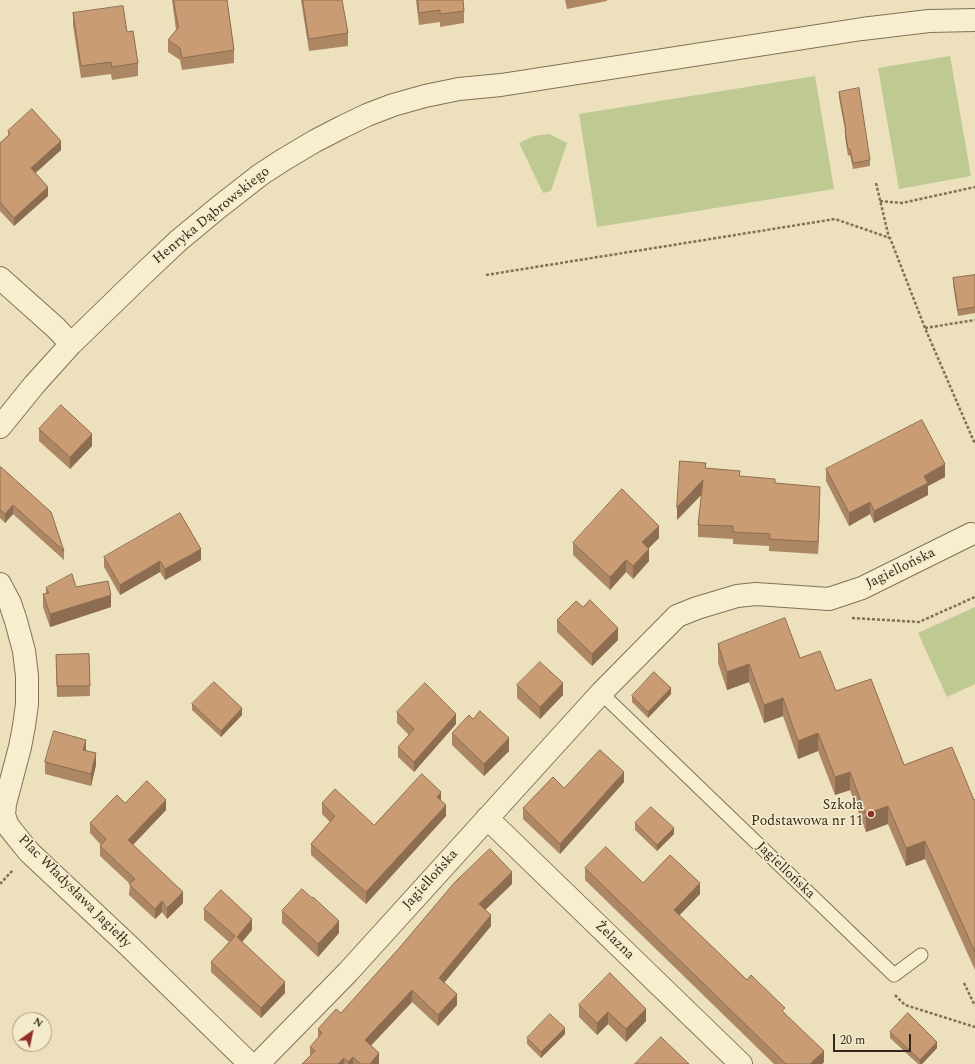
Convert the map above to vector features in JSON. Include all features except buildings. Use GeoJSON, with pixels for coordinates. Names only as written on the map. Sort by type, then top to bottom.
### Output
{"type":"FeatureCollection","features":[{"type":"Feature","properties":{"kind":"street","name":"Henryka Dąbrowskiego"},"geometry":{"type":"LineString","coordinates":[[0,427],[34,385],[72,344],[142,274],[178,241],[219,207],[260,175],[283,160],[342,127],[393,105],[425,96],[459,89],[501,85],[862,29],[929,22],[975,20]]}},
{"type":"Feature","properties":{"kind":"street"},"geometry":{"type":"LineString","coordinates":[[0,278],[72,344]]}},
{"type":"Feature","properties":{"kind":"street","name":"Jagiellońska"},"geometry":{"type":"LineString","coordinates":[[258,1064],[348,972],[601,693],[678,616],[696,608],[736,596],[756,594],[829,599],[862,588],[971,534]]}},
{"type":"Feature","properties":{"kind":"street","name":"Plac Władysława Jagiełły"},"geometry":{"type":"LineString","coordinates":[[0,584],[10,603],[16,621],[24,651],[27,676],[27,704],[24,726],[20,747],[4,804],[4,815],[8,826],[29,852],[129,946],[250,1064]]}},
{"type":"Feature","properties":{"kind":"street","name":"Żelazna"},"geometry":{"type":"LineString","coordinates":[[487,818],[741,1064]]}},
{"type":"Feature","properties":{"kind":"lane","name":"Jagiellońska"},"geometry":{"type":"LineString","coordinates":[[601,693],[894,975],[921,955]]}},
{"type":"Feature","properties":{"kind":"path"},"geometry":{"type":"LineString","coordinates":[[876,183],[890,238],[925,328],[975,444]]}},
{"type":"Feature","properties":{"kind":"path"},"geometry":{"type":"LineString","coordinates":[[880,201],[902,203],[975,187]]}},
{"type":"Feature","properties":{"kind":"path"},"geometry":{"type":"LineString","coordinates":[[486,275],[835,218],[890,238]]}},
{"type":"Feature","properties":{"kind":"path"},"geometry":{"type":"LineString","coordinates":[[925,328],[975,320]]}},
{"type":"Feature","properties":{"kind":"path"},"geometry":{"type":"LineString","coordinates":[[850,618],[919,622],[975,596]]}},
{"type":"Feature","properties":{"kind":"path"},"geometry":{"type":"LineString","coordinates":[[964,983],[975,1006]]}},
{"type":"Feature","properties":{"kind":"path"},"geometry":{"type":"LineString","coordinates":[[894,994],[905,1005],[975,1027]]}},
{"type":"Feature","properties":{"kind":"green space"},"geometry":{"type":"Polygon","coordinates":[[[950,56],[971,176],[899,189],[878,68],[950,56]]]}},
{"type":"Feature","properties":{"kind":"green space"},"geometry":{"type":"Polygon","coordinates":[[[815,76],[834,189],[597,227],[579,114],[815,76]]]}},
{"type":"Feature","properties":{"kind":"green space"},"geometry":{"type":"Polygon","coordinates":[[[549,134],[567,143],[551,191],[543,193],[519,143],[534,136],[549,134]]]}},
{"type":"Feature","properties":{"kind":"green space"},"geometry":{"type":"Polygon","coordinates":[[[975,607],[975,684],[947,697],[918,633],[975,607]]]}},
{"type":"Feature","properties":{"kind":"place","name":"Szkoła Podstawowa nr 11"},"geometry":{"type":"Point","coordinates":[871,814]}}]}
